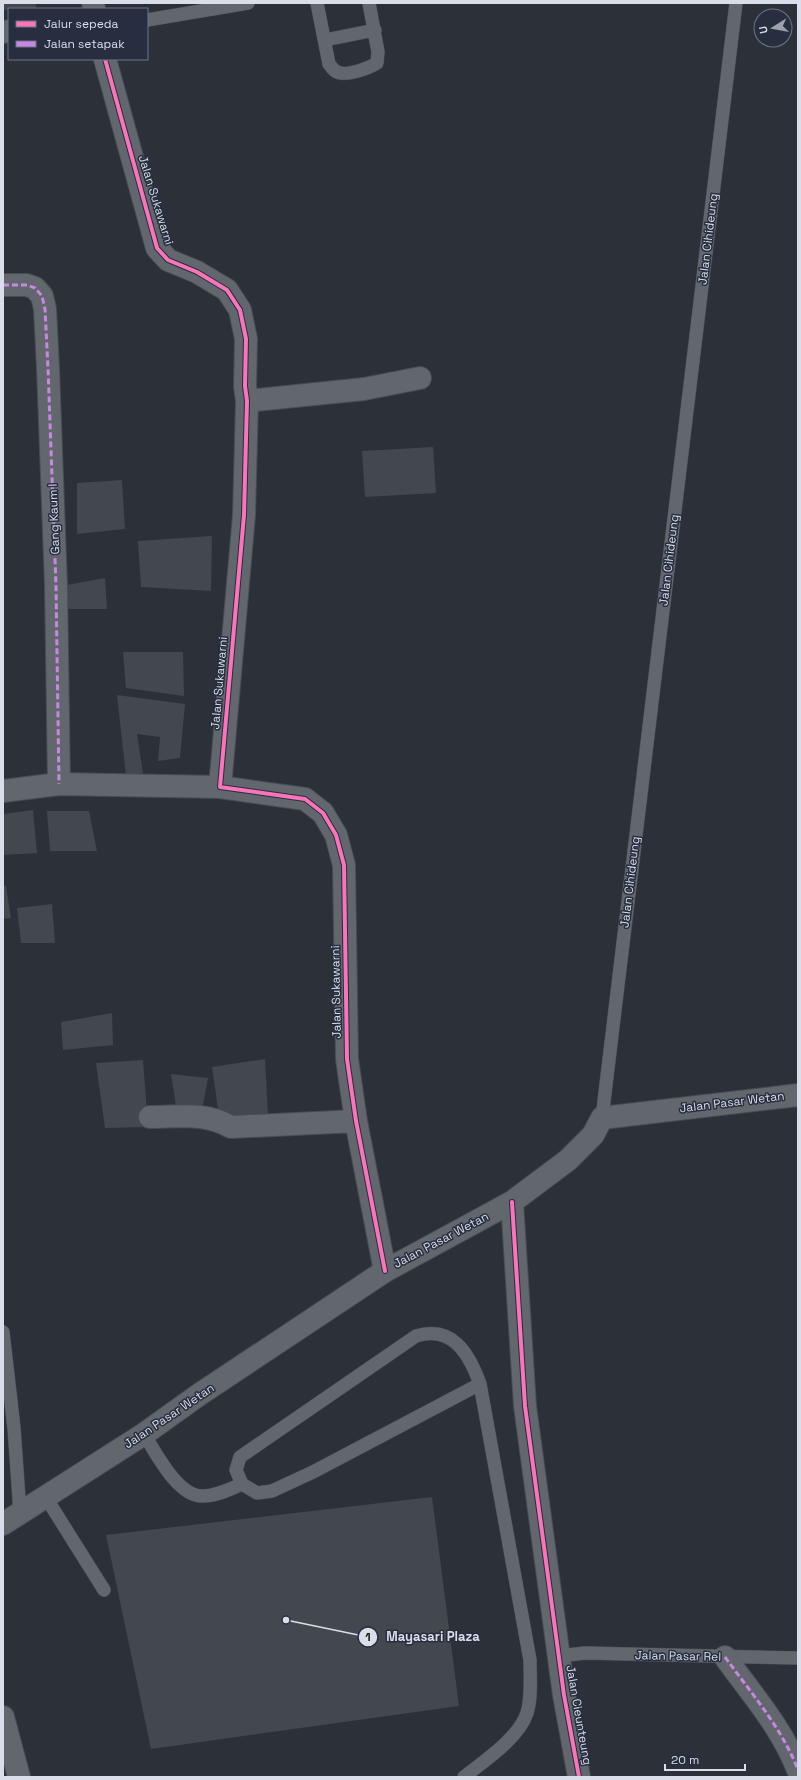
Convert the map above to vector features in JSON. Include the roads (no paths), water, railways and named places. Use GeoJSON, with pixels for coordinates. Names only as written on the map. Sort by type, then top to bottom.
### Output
{"type":"FeatureCollection","features":[{"type":"Feature","properties":{"kind":"street","name":"Jalan Sukawarni"},"geometry":{"type":"LineString","coordinates":[[105,60],[157,248],[168,260],[197,272],[227,290],[240,310],[246,339],[245,386],[247,401],[244,515],[220,786],[305,799],[322,813],[336,836],[344,865],[347,1059],[356,1121],[385,1270]]}},
{"type":"Feature","properties":{"kind":"street","name":"Gang Kaum I"},"geometry":{"type":"LineString","coordinates":[[3,285],[27,285],[35,288],[42,296],[44,309],[48,368],[56,578],[59,784]]}},
{"type":"Feature","properties":{"kind":"street"},"geometry":{"type":"LineString","coordinates":[[247,401],[364,389],[420,378]]}},
{"type":"Feature","properties":{"kind":"street"},"geometry":{"type":"LineString","coordinates":[[3,791],[59,784],[220,786]]}},
{"type":"Feature","properties":{"kind":"street","name":"Jalan Pasar Wetan"},"geometry":{"type":"LineString","coordinates":[[12,1518],[144,1434],[200,1394],[385,1270],[512,1202],[568,1160],[593,1135],[602,1118],[798,1095]]}},
{"type":"Feature","properties":{"kind":"street"},"geometry":{"type":"LineString","coordinates":[[150,1117],[204,1117],[220,1121],[231,1128],[356,1121]]}},
{"type":"Feature","properties":{"kind":"street","name":"Jalan Cieunteung"},"geometry":{"type":"LineString","coordinates":[[512,1202],[525,1406],[564,1695],[579,1777]]}},
{"type":"Feature","properties":{"kind":"street"},"geometry":{"type":"LineString","coordinates":[[725,1657],[766,1713],[792,1753],[798,1770]]}},
{"type":"Feature","properties":{"kind":"street"},"geometry":{"type":"LineString","coordinates":[[3,1717],[19,1777]]}},
{"type":"Feature","properties":{"kind":"lane"},"geometry":{"type":"LineString","coordinates":[[148,20],[248,3]]}},
{"type":"Feature","properties":{"kind":"lane"},"geometry":{"type":"LineString","coordinates":[[317,3],[325,40],[328,64],[334,70],[341,73],[368,68],[377,63],[378,52],[369,3]]}},
{"type":"Feature","properties":{"kind":"lane","name":"Jalan Cihideung"},"geometry":{"type":"LineString","coordinates":[[602,1118],[736,3]]}},
{"type":"Feature","properties":{"kind":"lane"},"geometry":{"type":"LineString","coordinates":[[325,40],[375,30]]}},
{"type":"Feature","properties":{"kind":"lane"},"geometry":{"type":"LineString","coordinates":[[3,1332],[14,1428],[12,1518]]}},
{"type":"Feature","properties":{"kind":"lane"},"geometry":{"type":"LineString","coordinates":[[464,1777],[513,1736],[527,1714],[531,1690],[530,1660],[480,1384],[473,1365],[462,1349],[450,1338],[438,1334],[428,1332],[416,1336],[240,1457],[236,1470],[242,1484],[257,1493],[272,1491],[313,1472],[480,1384]]}},
{"type":"Feature","properties":{"kind":"lane"},"geometry":{"type":"LineString","coordinates":[[144,1434],[174,1479],[186,1492],[202,1496],[215,1494],[242,1484]]}},
{"type":"Feature","properties":{"kind":"lane"},"geometry":{"type":"LineString","coordinates":[[45,1496],[104,1590]]}},
{"type":"Feature","properties":{"kind":"lane","name":"Jalan Pasar Rel"},"geometry":{"type":"LineString","coordinates":[[559,1656],[584,1653],[798,1658]]}},
{"type":"Feature","properties":{"kind":"place","name":"Mayasari Plaza"},"geometry":{"type":"Point","coordinates":[286,1620]}}]}
